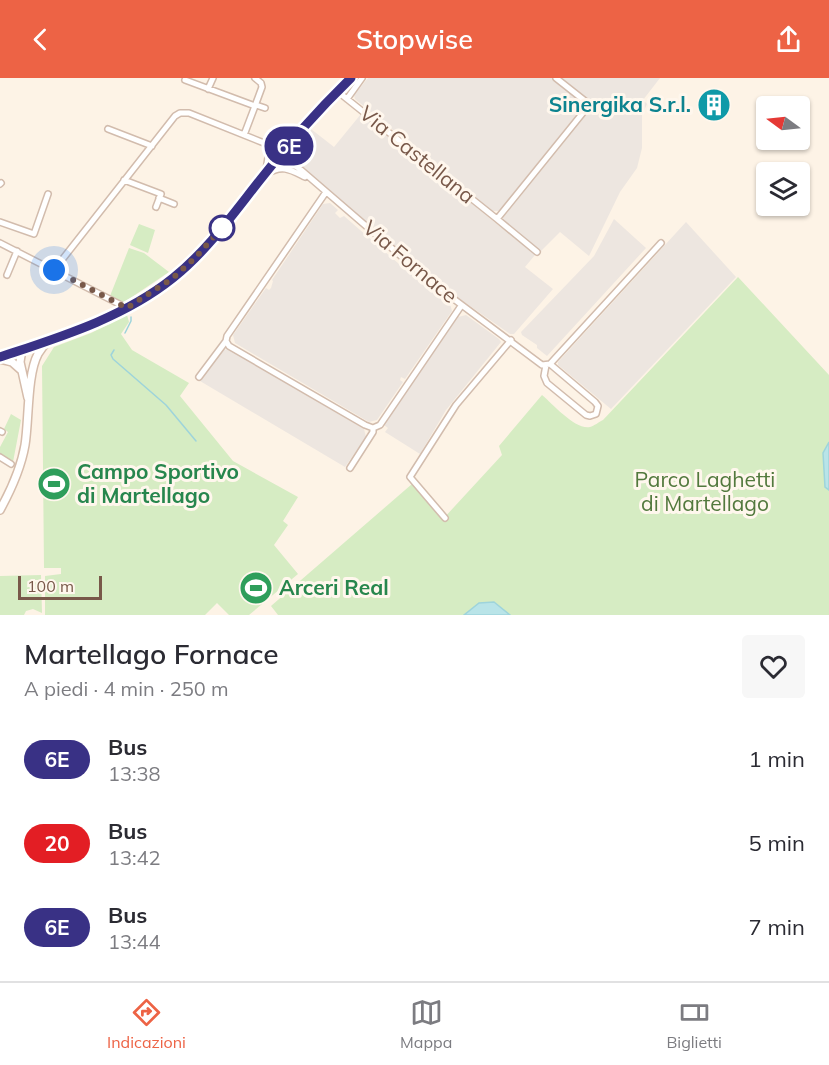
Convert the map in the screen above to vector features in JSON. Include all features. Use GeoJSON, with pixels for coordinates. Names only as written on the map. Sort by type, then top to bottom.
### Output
{"type":"FeatureCollection","features":[{"type":"Feature","properties":{"kind":"street"},"geometry":{"type":"LineString","coordinates":[[208,89],[213,78]]}},
{"type":"Feature","properties":{"kind":"street"},"geometry":{"type":"LineString","coordinates":[[244,135],[262,87],[261,82],[255,78]]}},
{"type":"Feature","properties":{"kind":"street","name":"Via Castellana"},"geometry":{"type":"LineString","coordinates":[[0,358],[106,319],[173,278],[195,258],[294,139],[351,78]]}},
{"type":"Feature","properties":{"kind":"street"},"geometry":{"type":"LineString","coordinates":[[347,99],[362,78]]}},
{"type":"Feature","properties":{"kind":"street"},"geometry":{"type":"LineString","coordinates":[[497,219],[585,109],[585,101],[556,78]]}},
{"type":"Feature","properties":{"kind":"street"},"geometry":{"type":"LineString","coordinates":[[185,80],[265,108]]}},
{"type":"Feature","properties":{"kind":"street","name":"Via Castellana"},"geometry":{"type":"LineString","coordinates":[[337,91],[537,252]]}},
{"type":"Feature","properties":{"kind":"street"},"geometry":{"type":"LineString","coordinates":[[54,270],[175,116],[185,112],[268,143],[281,144],[294,139]]}},
{"type":"Feature","properties":{"kind":"street"},"geometry":{"type":"LineString","coordinates":[[108,129],[152,146]]}},
{"type":"Feature","properties":{"kind":"street"},"geometry":{"type":"LineString","coordinates":[[289,161],[288,151],[294,139]]}},
{"type":"Feature","properties":{"kind":"street"},"geometry":{"type":"LineString","coordinates":[[261,178],[269,161],[268,143]]}},
{"type":"Feature","properties":{"kind":"street"},"geometry":{"type":"LineString","coordinates":[[261,178],[274,169],[284,167],[268,143]]}},
{"type":"Feature","properties":{"kind":"street","name":"Via Fornace"},"geometry":{"type":"LineString","coordinates":[[269,151],[289,161],[461,306],[511,340],[542,365],[548,365],[595,402],[598,406],[596,414],[586,415],[547,383],[544,376],[548,365]]}},
{"type":"Feature","properties":{"kind":"street","name":"Via Fornace"},"geometry":{"type":"LineString","coordinates":[[284,167],[312,180]]}},
{"type":"Feature","properties":{"kind":"street"},"geometry":{"type":"LineString","coordinates":[[124,180],[161,194],[156,207]]}},
{"type":"Feature","properties":{"kind":"street"},"geometry":{"type":"LineString","coordinates":[[199,377],[226,341],[227,336],[326,192]]}},
{"type":"Feature","properties":{"kind":"street"},"geometry":{"type":"LineString","coordinates":[[0,222],[34,234],[48,194]]}},
{"type":"Feature","properties":{"kind":"street"},"geometry":{"type":"LineString","coordinates":[[159,198],[174,204]]}},
{"type":"Feature","properties":{"kind":"street"},"geometry":{"type":"LineString","coordinates":[[0,243],[127,308]]}},
{"type":"Feature","properties":{"kind":"street"},"geometry":{"type":"LineString","coordinates":[[548,365],[661,243]]}},
{"type":"Feature","properties":{"kind":"street"},"geometry":{"type":"LineString","coordinates":[[7,275],[17,251]]}},
{"type":"Feature","properties":{"kind":"street"},"geometry":{"type":"LineString","coordinates":[[226,341],[230,346],[369,428],[374,428],[380,425],[461,306]]}},
{"type":"Feature","properties":{"kind":"street"},"geometry":{"type":"LineString","coordinates":[[0,510],[9,494],[21,462],[28,425],[34,365],[37,355],[50,339]]}},
{"type":"Feature","properties":{"kind":"street"},"geometry":{"type":"LineString","coordinates":[[446,518],[410,477],[456,405],[511,340]]}},
{"type":"Feature","properties":{"kind":"street"},"geometry":{"type":"LineString","coordinates":[[22,349],[34,365]]}},
{"type":"Feature","properties":{"kind":"street"},"geometry":{"type":"LineString","coordinates":[[22,349],[21,370],[29,401]]}},
{"type":"Feature","properties":{"kind":"street"},"geometry":{"type":"LineString","coordinates":[[0,358],[12,362],[21,370]]}},
{"type":"Feature","properties":{"kind":"street"},"geometry":{"type":"LineString","coordinates":[[350,468],[374,428]]}},
{"type":"Feature","properties":{"kind":"street"},"geometry":{"type":"LineString","coordinates":[[0,457],[11,464]]}},
{"type":"Feature","properties":{"kind":"shaded area"},"geometry":{"type":"Polygon","coordinates":[[[368,78],[551,78],[580,102],[581,109],[499,211],[492,211],[355,99],[354,95],[368,78]]]}},
{"type":"Feature","properties":{"kind":"shaded area"},"geometry":{"type":"Polygon","coordinates":[[[562,78],[660,78],[643,100],[647,104],[642,115],[642,148],[637,168],[620,192],[589,256],[560,232],[541,251],[502,219],[594,105],[562,78]]]}},
{"type":"Feature","properties":{"kind":"shaded area"},"geometry":{"type":"Polygon","coordinates":[[[361,114],[535,255],[525,267],[553,289],[514,334],[510,334],[430,278],[296,161],[292,152],[311,129],[334,147],[361,114]]]}},
{"type":"Feature","properties":{"kind":"shaded area"},"geometry":{"type":"Polygon","coordinates":[[[330,203],[338,210],[335,213],[340,218],[344,216],[422,284],[450,304],[452,311],[405,379],[401,377],[400,380],[403,382],[377,420],[369,422],[235,343],[233,335],[266,288],[269,290],[271,288],[272,280],[323,204],[330,203]]]}},
{"type":"Feature","properties":{"kind":"shaded area"},"geometry":{"type":"Polygon","coordinates":[[[614,219],[646,248],[547,356],[521,332],[594,256],[614,219]]]}},
{"type":"Feature","properties":{"kind":"shaded area"},"geometry":{"type":"Polygon","coordinates":[[[686,222],[736,277],[611,409],[558,365],[558,362],[686,222]]]}},
{"type":"Feature","properties":{"kind":"shaded area"},"geometry":{"type":"Polygon","coordinates":[[[466,315],[501,342],[446,410],[420,454],[385,432],[388,428],[384,425],[458,317],[466,315]]]}},
{"type":"Feature","properties":{"kind":"shaded area"},"geometry":{"type":"Polygon","coordinates":[[[228,349],[364,429],[366,437],[345,467],[200,381],[220,351],[228,349]]]}},
{"type":"Feature","properties":{"kind":"green space"},"geometry":{"type":"Polygon","coordinates":[[[139,224],[155,230],[148,253],[130,245],[139,224]]]}},
{"type":"Feature","properties":{"kind":"green space"},"geometry":{"type":"Polygon","coordinates":[[[129,248],[144,253],[169,272],[123,303],[110,296],[129,248]]]}},
{"type":"Feature","properties":{"kind":"green space","name":"Parco Laghetti di Martellago"},"geometry":{"type":"Polygon","coordinates":[[[738,277],[829,375],[829,615],[278,615],[271,606],[412,484],[443,519],[502,455],[499,446],[542,395],[564,416],[578,425],[590,427],[603,420],[738,277]]]}},
{"type":"Feature","properties":{"kind":"green space"},"geometry":{"type":"Polygon","coordinates":[[[127,315],[129,322],[121,334],[132,350],[189,383],[180,396],[233,461],[298,497],[283,521],[288,525],[274,545],[298,574],[249,615],[229,615],[217,603],[205,615],[45,615],[45,576],[61,574],[61,568],[44,568],[42,366],[54,347],[91,333],[127,315]]]}},
{"type":"Feature","properties":{"kind":"green space"},"geometry":{"type":"Polygon","coordinates":[[[11,414],[21,420],[13,462],[0,455],[0,447],[8,432],[4,429],[11,414]]]}},
{"type":"Feature","properties":{"kind":"green space"},"geometry":{"type":"Polygon","coordinates":[[[41,575],[42,613],[33,609],[26,611],[24,615],[0,615],[0,576],[41,575]]]}},
{"type":"Feature","properties":{"kind":"water"},"geometry":{"type":"Polygon","coordinates":[[[829,442],[829,490],[825,487],[823,453],[829,442]]]}},
{"type":"Feature","properties":{"kind":"water"},"geometry":{"type":"Polygon","coordinates":[[[494,602],[510,615],[464,615],[479,603],[494,602]]]}},
{"type":"Feature","properties":{"kind":"waterway"},"geometry":{"type":"LineString","coordinates":[[125,333],[131,317]]}},
{"type":"Feature","properties":{"kind":"waterway"},"geometry":{"type":"LineString","coordinates":[[114,350],[111,355],[113,359],[166,405],[196,441]]}},
{"type":"Feature","properties":{"kind":"bus line","name":"6E"},"geometry":{"type":"LineString","coordinates":[[0,357],[106,319],[173,278],[208,245],[306,125],[351,78]]}},
{"type":"Feature","properties":{"kind":"place","name":"Sinergika S.r.l."},"geometry":{"type":"Point","coordinates":[714,105]}},
{"type":"Feature","properties":{"kind":"place","name":"Campo Sportivo di Martellago"},"geometry":{"type":"Point","coordinates":[54,484]}},
{"type":"Feature","properties":{"kind":"place","name":"Arceri Real"},"geometry":{"type":"Point","coordinates":[256,588]}},
{"type":"Feature","properties":{"kind":"route"},"geometry":{"type":"LineString","coordinates":[[54,270],[127,308],[173,278],[208,245],[222,228]]}}]}
